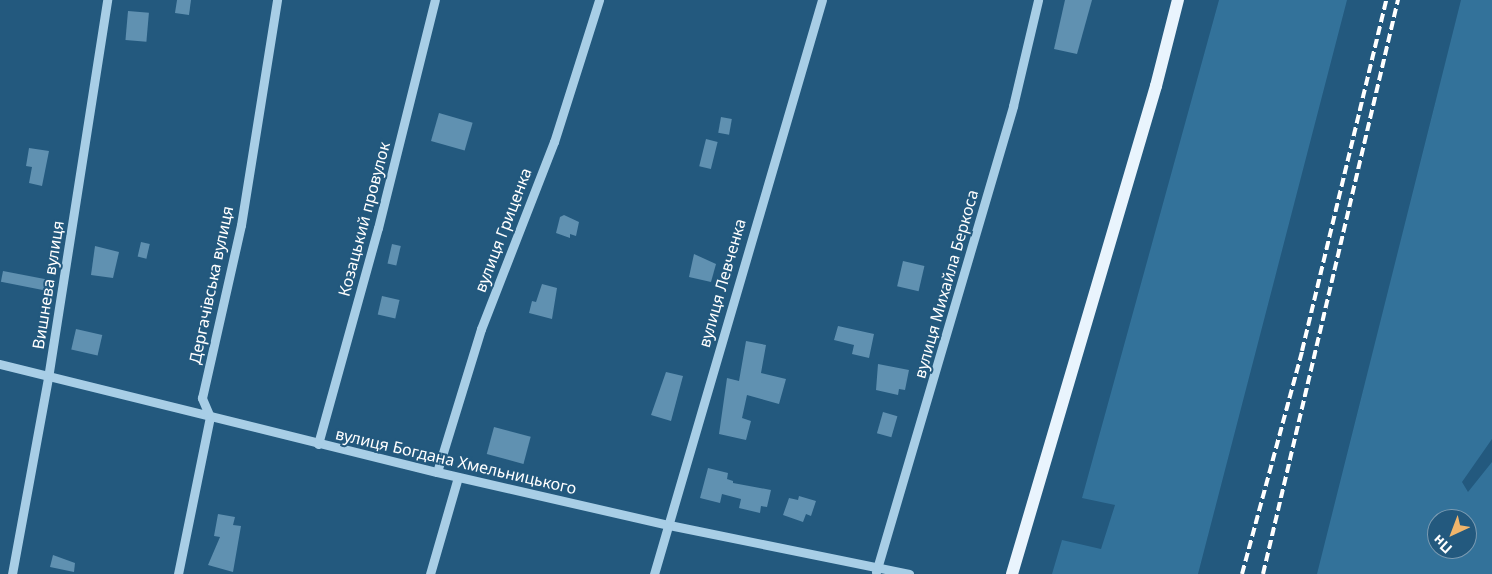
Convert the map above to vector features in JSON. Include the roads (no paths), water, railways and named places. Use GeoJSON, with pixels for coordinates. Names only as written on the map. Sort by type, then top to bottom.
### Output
{"type":"FeatureCollection","features":[{"type":"Feature","properties":{"kind":"main road"},"geometry":{"type":"LineString","coordinates":[[1012,574],[1153,96],[1178,0]]}},
{"type":"Feature","properties":{"kind":"street","name":"Вишнева вулиця"},"geometry":{"type":"LineString","coordinates":[[12,574],[48,378],[107,0]]}},
{"type":"Feature","properties":{"kind":"street","name":"Дергачівська вулиця"},"geometry":{"type":"LineString","coordinates":[[178,574],[210,418],[202,398],[241,225],[278,0]]}},
{"type":"Feature","properties":{"kind":"street","name":"Козацький провулок"},"geometry":{"type":"LineString","coordinates":[[318,444],[378,228],[435,0]]}},
{"type":"Feature","properties":{"kind":"street","name":"вулиця Гриценка"},"geometry":{"type":"LineString","coordinates":[[437,472],[481,329],[554,142],[599,0]]}},
{"type":"Feature","properties":{"kind":"street","name":"вулиця Левченка"},"geometry":{"type":"LineString","coordinates":[[654,574],[822,0]]}},
{"type":"Feature","properties":{"kind":"street","name":"вулиця Михайла Беркоса"},"geometry":{"type":"LineString","coordinates":[[876,571],[1010,116],[1038,0]]}},
{"type":"Feature","properties":{"kind":"street","name":"вулиця Богдана Хмельницького"},"geometry":{"type":"LineString","coordinates":[[0,364],[48,378],[210,418],[458,477],[876,571],[909,574]]}},
{"type":"Feature","properties":{"kind":"street"},"geometry":{"type":"LineString","coordinates":[[430,574],[458,477]]}},
{"type":"Feature","properties":{"kind":"railway"},"geometry":{"type":"LineString","coordinates":[[1242,574],[1302,351],[1386,0]]}},
{"type":"Feature","properties":{"kind":"railway"},"geometry":{"type":"LineString","coordinates":[[1263,574],[1398,0]]}}]}
